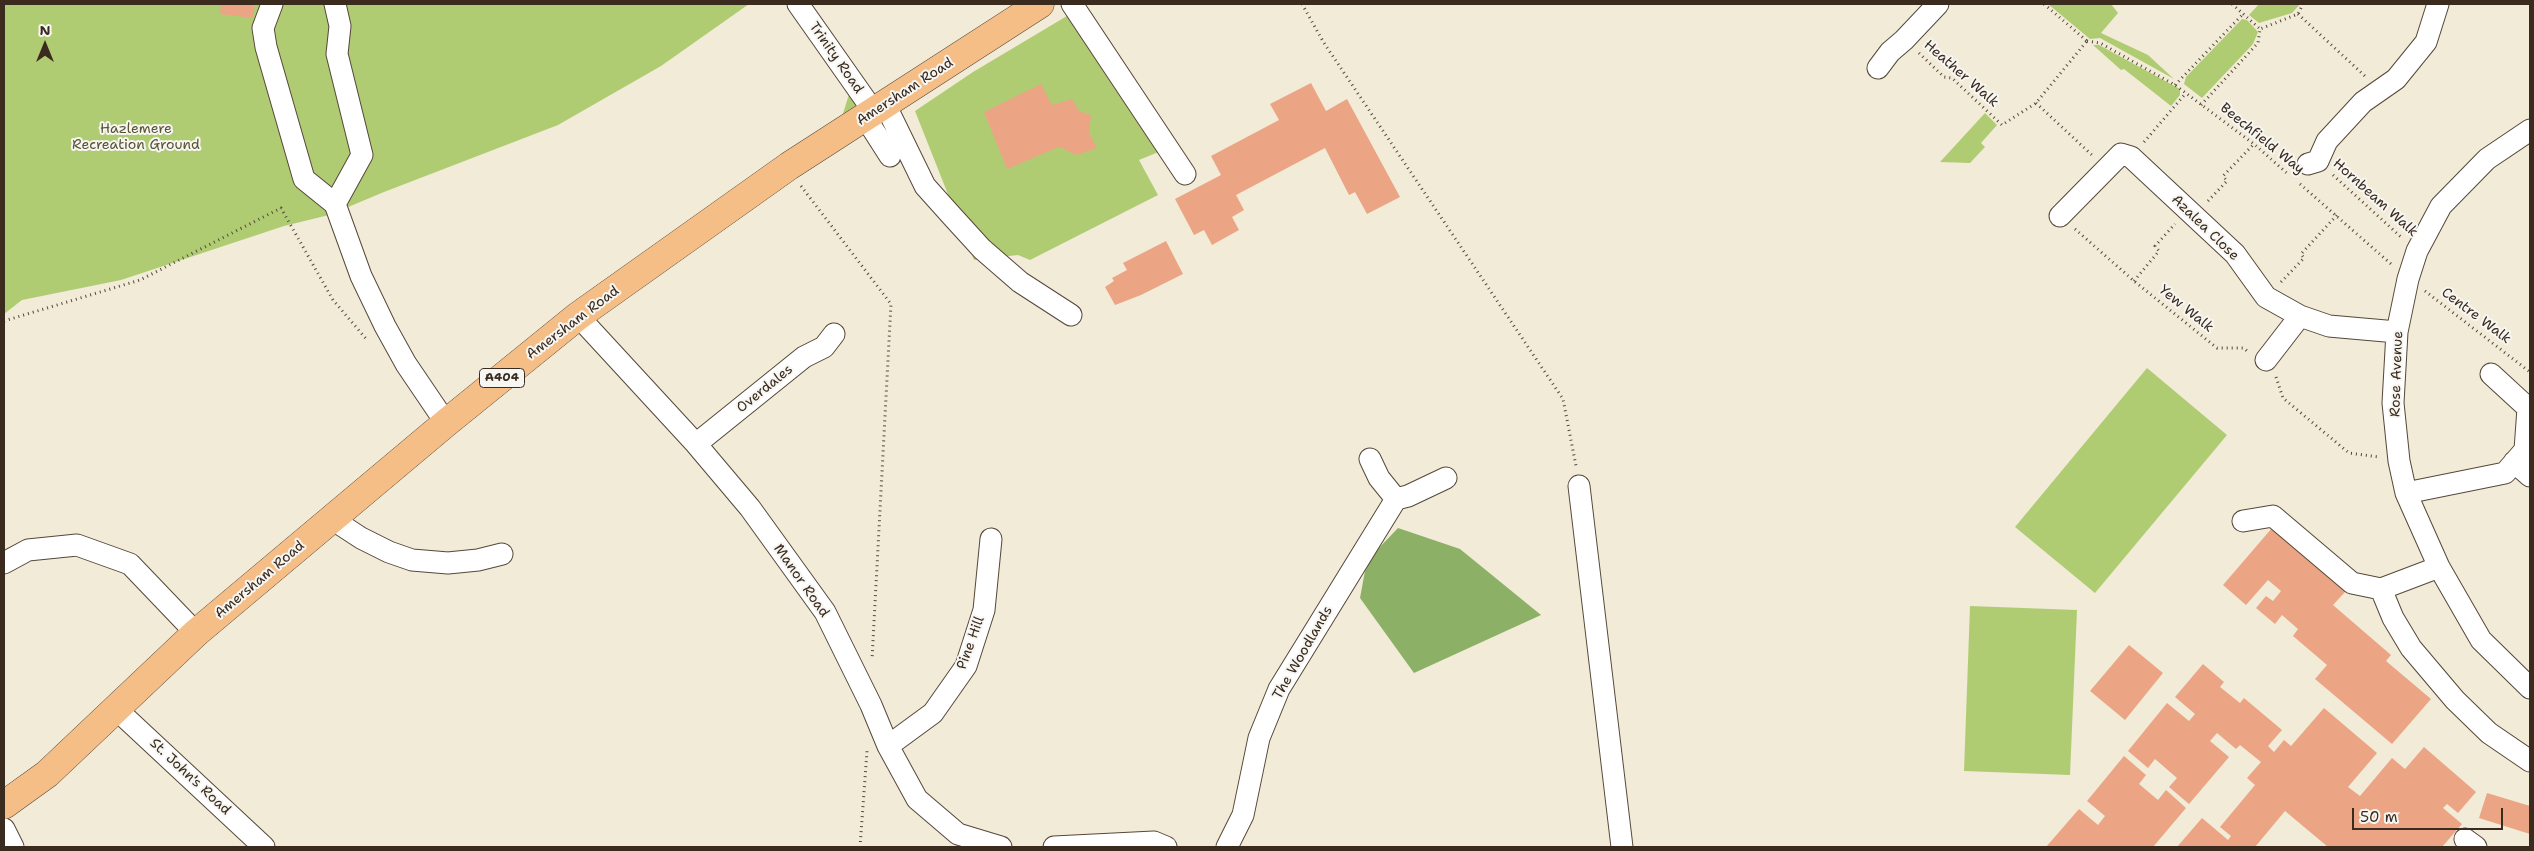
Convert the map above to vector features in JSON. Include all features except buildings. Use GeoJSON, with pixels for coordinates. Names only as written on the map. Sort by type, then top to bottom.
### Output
{"type":"FeatureCollection","features":[{"type":"Feature","properties":{"kind":"main road","name":"Amersham Road"},"geometry":{"type":"LineString","coordinates":[[4,805],[47,774],[196,633],[446,423],[578,316],[789,166],[1040,4]]}},
{"type":"Feature","properties":{"kind":"street"},"geometry":{"type":"LineString","coordinates":[[272,4],[263,28],[266,47],[304,179],[335,204],[361,276],[402,357],[446,423]]}},
{"type":"Feature","properties":{"kind":"street"},"geometry":{"type":"LineString","coordinates":[[335,4],[340,26],[337,54],[362,155],[335,204]]}},
{"type":"Feature","properties":{"kind":"street","name":"Trinity Road"},"geometry":{"type":"LineString","coordinates":[[798,4],[875,111]]}},
{"type":"Feature","properties":{"kind":"street"},"geometry":{"type":"LineString","coordinates":[[1072,4],[1185,174]]}},
{"type":"Feature","properties":{"kind":"street"},"geometry":{"type":"LineString","coordinates":[[1878,68],[1890,52],[1938,4]]}},
{"type":"Feature","properties":{"kind":"street"},"geometry":{"type":"LineString","coordinates":[[2306,167],[2362,102],[2396,79],[2426,42],[2438,4]]}},
{"type":"Feature","properties":{"kind":"street"},"geometry":{"type":"LineString","coordinates":[[875,111],[890,156]]}},
{"type":"Feature","properties":{"kind":"street"},"geometry":{"type":"LineString","coordinates":[[875,111],[926,186],[982,249],[1020,282],[1070,315]]}},
{"type":"Feature","properties":{"kind":"street","name":"Rose Avenue"},"geometry":{"type":"LineString","coordinates":[[2530,130],[2487,159],[2441,206],[2417,251],[2408,279],[2397,332],[2393,404],[2399,461],[2406,493],[2439,567],[2481,640],[2530,688]]}},
{"type":"Feature","properties":{"kind":"street"},"geometry":{"type":"LineString","coordinates":[[2060,216],[2121,154],[2131,158]]}},
{"type":"Feature","properties":{"kind":"street","name":"Azalea Close"},"geometry":{"type":"LineString","coordinates":[[2131,158],[2235,254],[2266,297],[2300,316],[2329,326],[2397,332]]}},
{"type":"Feature","properties":{"kind":"street","name":"Manor Road"},"geometry":{"type":"LineString","coordinates":[[578,316],[696,444],[750,508],[825,612],[871,705],[878,745],[917,799],[958,834],[1001,847]]}},
{"type":"Feature","properties":{"kind":"street"},"geometry":{"type":"LineString","coordinates":[[2265,364],[2300,316]]}},
{"type":"Feature","properties":{"kind":"street","name":"Overdales"},"geometry":{"type":"LineString","coordinates":[[696,444],[804,357],[824,347],[834,334]]}},
{"type":"Feature","properties":{"kind":"street"},"geometry":{"type":"LineString","coordinates":[[2406,493],[2505,473],[2525,450],[2528,408],[2491,374]]}},
{"type":"Feature","properties":{"kind":"street"},"geometry":{"type":"LineString","coordinates":[[1370,459],[1379,478],[1396,499],[1408,496],[1446,478]]}},
{"type":"Feature","properties":{"kind":"street"},"geometry":{"type":"LineString","coordinates":[[2514,462],[2530,476]]}},
{"type":"Feature","properties":{"kind":"street"},"geometry":{"type":"LineString","coordinates":[[1579,486],[1622,847]]}},
{"type":"Feature","properties":{"kind":"street","name":"The Woodlands"},"geometry":{"type":"LineString","coordinates":[[1227,847],[1243,815],[1259,738],[1279,689],[1396,499]]}},
{"type":"Feature","properties":{"kind":"street"},"geometry":{"type":"LineString","coordinates":[[2243,521],[2273,516],[2352,582],[2382,589],[2439,567]]}},
{"type":"Feature","properties":{"kind":"street"},"geometry":{"type":"LineString","coordinates":[[332,519],[368,542],[412,560],[448,563],[478,560],[502,554]]}},
{"type":"Feature","properties":{"kind":"street","name":"Pine Hill"},"geometry":{"type":"LineString","coordinates":[[878,745],[933,713],[966,666],[984,610],[991,539]]}},
{"type":"Feature","properties":{"kind":"street"},"geometry":{"type":"LineString","coordinates":[[4,563],[28,550],[77,545],[130,564],[196,633]]}},
{"type":"Feature","properties":{"kind":"street"},"geometry":{"type":"LineString","coordinates":[[2382,589],[2393,618],[2411,648],[2455,700],[2489,733],[2530,761]]}},
{"type":"Feature","properties":{"kind":"street","name":"St. John's Road"},"geometry":{"type":"LineString","coordinates":[[115,708],[264,847]]}},
{"type":"Feature","properties":{"kind":"street"},"geometry":{"type":"LineString","coordinates":[[4,829],[13,847]]}},
{"type":"Feature","properties":{"kind":"street"},"geometry":{"type":"LineString","coordinates":[[1054,847],[1092,843],[1154,842],[1166,847]]}},
{"type":"Feature","properties":{"kind":"path"},"geometry":{"type":"LineString","coordinates":[[1302,4],[1324,43],[1563,399],[1579,486]]}},
{"type":"Feature","properties":{"kind":"path"},"geometry":{"type":"LineString","coordinates":[[2044,4],[2087,41]]}},
{"type":"Feature","properties":{"kind":"path"},"geometry":{"type":"LineString","coordinates":[[2232,4],[2260,29]]}},
{"type":"Feature","properties":{"kind":"path"},"geometry":{"type":"LineString","coordinates":[[2260,29],[2298,14],[2303,4]]}},
{"type":"Feature","properties":{"kind":"path"},"geometry":{"type":"LineString","coordinates":[[2175,85],[2243,14]]}},
{"type":"Feature","properties":{"kind":"path"},"geometry":{"type":"LineString","coordinates":[[2298,14],[2379,89]]}},
{"type":"Feature","properties":{"kind":"path"},"geometry":{"type":"LineString","coordinates":[[2201,105],[2258,43],[2260,29]]}},
{"type":"Feature","properties":{"kind":"path","name":"Heather Walk"},"geometry":{"type":"LineString","coordinates":[[1904,40],[1944,77],[1952,78],[2002,125],[2036,103],[2087,41]]}},
{"type":"Feature","properties":{"kind":"path","name":"Beechfield Way"},"geometry":{"type":"LineString","coordinates":[[2087,41],[2100,43],[2175,85],[2254,144],[2306,167]]}},
{"type":"Feature","properties":{"kind":"path"},"geometry":{"type":"LineString","coordinates":[[2131,158],[2186,93]]}},
{"type":"Feature","properties":{"kind":"path"},"geometry":{"type":"LineString","coordinates":[[2036,103],[2106,168]]}},
{"type":"Feature","properties":{"kind":"path"},"geometry":{"type":"LineString","coordinates":[[2134,281],[2160,251],[2155,246],[2227,181],[2223,176],[2254,144]]}},
{"type":"Feature","properties":{"kind":"path"},"geometry":{"type":"LineString","coordinates":[[789,166],[800,184],[891,304],[872,666]]}},
{"type":"Feature","properties":{"kind":"path","name":"Hornbeam Walk"},"geometry":{"type":"LineString","coordinates":[[2306,167],[2417,251]]}},
{"type":"Feature","properties":{"kind":"path","name":"Beechfield Way"},"geometry":{"type":"LineString","coordinates":[[2299,183],[2408,279]]}},
{"type":"Feature","properties":{"kind":"path"},"geometry":{"type":"LineString","coordinates":[[4,321],[140,280],[281,208],[333,300],[371,345]]}},
{"type":"Feature","properties":{"kind":"path"},"geometry":{"type":"LineString","coordinates":[[2266,297],[2304,258],[2300,254],[2337,215]]}},
{"type":"Feature","properties":{"kind":"path","name":"Yew Walk"},"geometry":{"type":"LineString","coordinates":[[2060,216],[2134,281],[2217,348],[2244,348],[2265,364]]}},
{"type":"Feature","properties":{"kind":"path","name":"Centre Walk"},"geometry":{"type":"LineString","coordinates":[[2408,279],[2530,372]]}},
{"type":"Feature","properties":{"kind":"path"},"geometry":{"type":"LineString","coordinates":[[2265,364],[2278,378],[2283,398],[2349,453],[2399,461]]}},
{"type":"Feature","properties":{"kind":"path"},"geometry":{"type":"LineString","coordinates":[[860,847],[878,745]]}},
{"type":"Feature","properties":{"kind":"green space","name":"Hazlemere Recreation Ground"},"geometry":{"type":"Polygon","coordinates":[[[4,4],[749,4],[661,66],[558,125],[329,215],[284,226],[121,280],[22,300],[4,314],[4,4]]]}},
{"type":"Feature","properties":{"kind":"green space"},"geometry":{"type":"Polygon","coordinates":[[[2048,4],[2111,4],[2118,13],[2101,33],[2148,55],[2174,79],[2100,38],[2090,39],[2048,4]]]}},
{"type":"Feature","properties":{"kind":"green space"},"geometry":{"type":"Polygon","coordinates":[[[2259,4],[2300,4],[2292,13],[2259,23],[2249,15],[2259,4]]]}},
{"type":"Feature","properties":{"kind":"green space"},"geometry":{"type":"Polygon","coordinates":[[[1077,10],[1178,144],[1139,160],[1158,195],[1030,260],[1018,255],[974,260],[915,111],[973,72],[1077,10]]]}},
{"type":"Feature","properties":{"kind":"green space"},"geometry":{"type":"Polygon","coordinates":[[[2242,19],[2247,20],[2258,32],[2253,44],[2202,98],[2184,84],[2186,77],[2242,19]]]}},
{"type":"Feature","properties":{"kind":"green space"},"geometry":{"type":"Polygon","coordinates":[[[2093,45],[2099,45],[2180,89],[2180,95],[2171,106],[2124,69],[2121,70],[2093,45]]]}},
{"type":"Feature","properties":{"kind":"green space"},"geometry":{"type":"Polygon","coordinates":[[[853,89],[858,111],[841,120],[850,91],[853,89]]]}},
{"type":"Feature","properties":{"kind":"green space"},"geometry":{"type":"Polygon","coordinates":[[[1985,113],[1997,125],[1981,143],[1985,147],[1970,163],[1940,162],[1985,113]]]}},
{"type":"Feature","properties":{"kind":"green space"},"geometry":{"type":"Polygon","coordinates":[[[2147,368],[2227,435],[2095,593],[2015,527],[2147,368]]]}},
{"type":"Feature","properties":{"kind":"green space"},"geometry":{"type":"Polygon","coordinates":[[[1398,528],[1460,549],[1541,615],[1414,673],[1360,598],[1365,571],[1376,551],[1398,528]]]}},
{"type":"Feature","properties":{"kind":"green space"},"geometry":{"type":"Polygon","coordinates":[[[1970,606],[2077,610],[2070,775],[1964,771],[1970,606]]]}}]}
